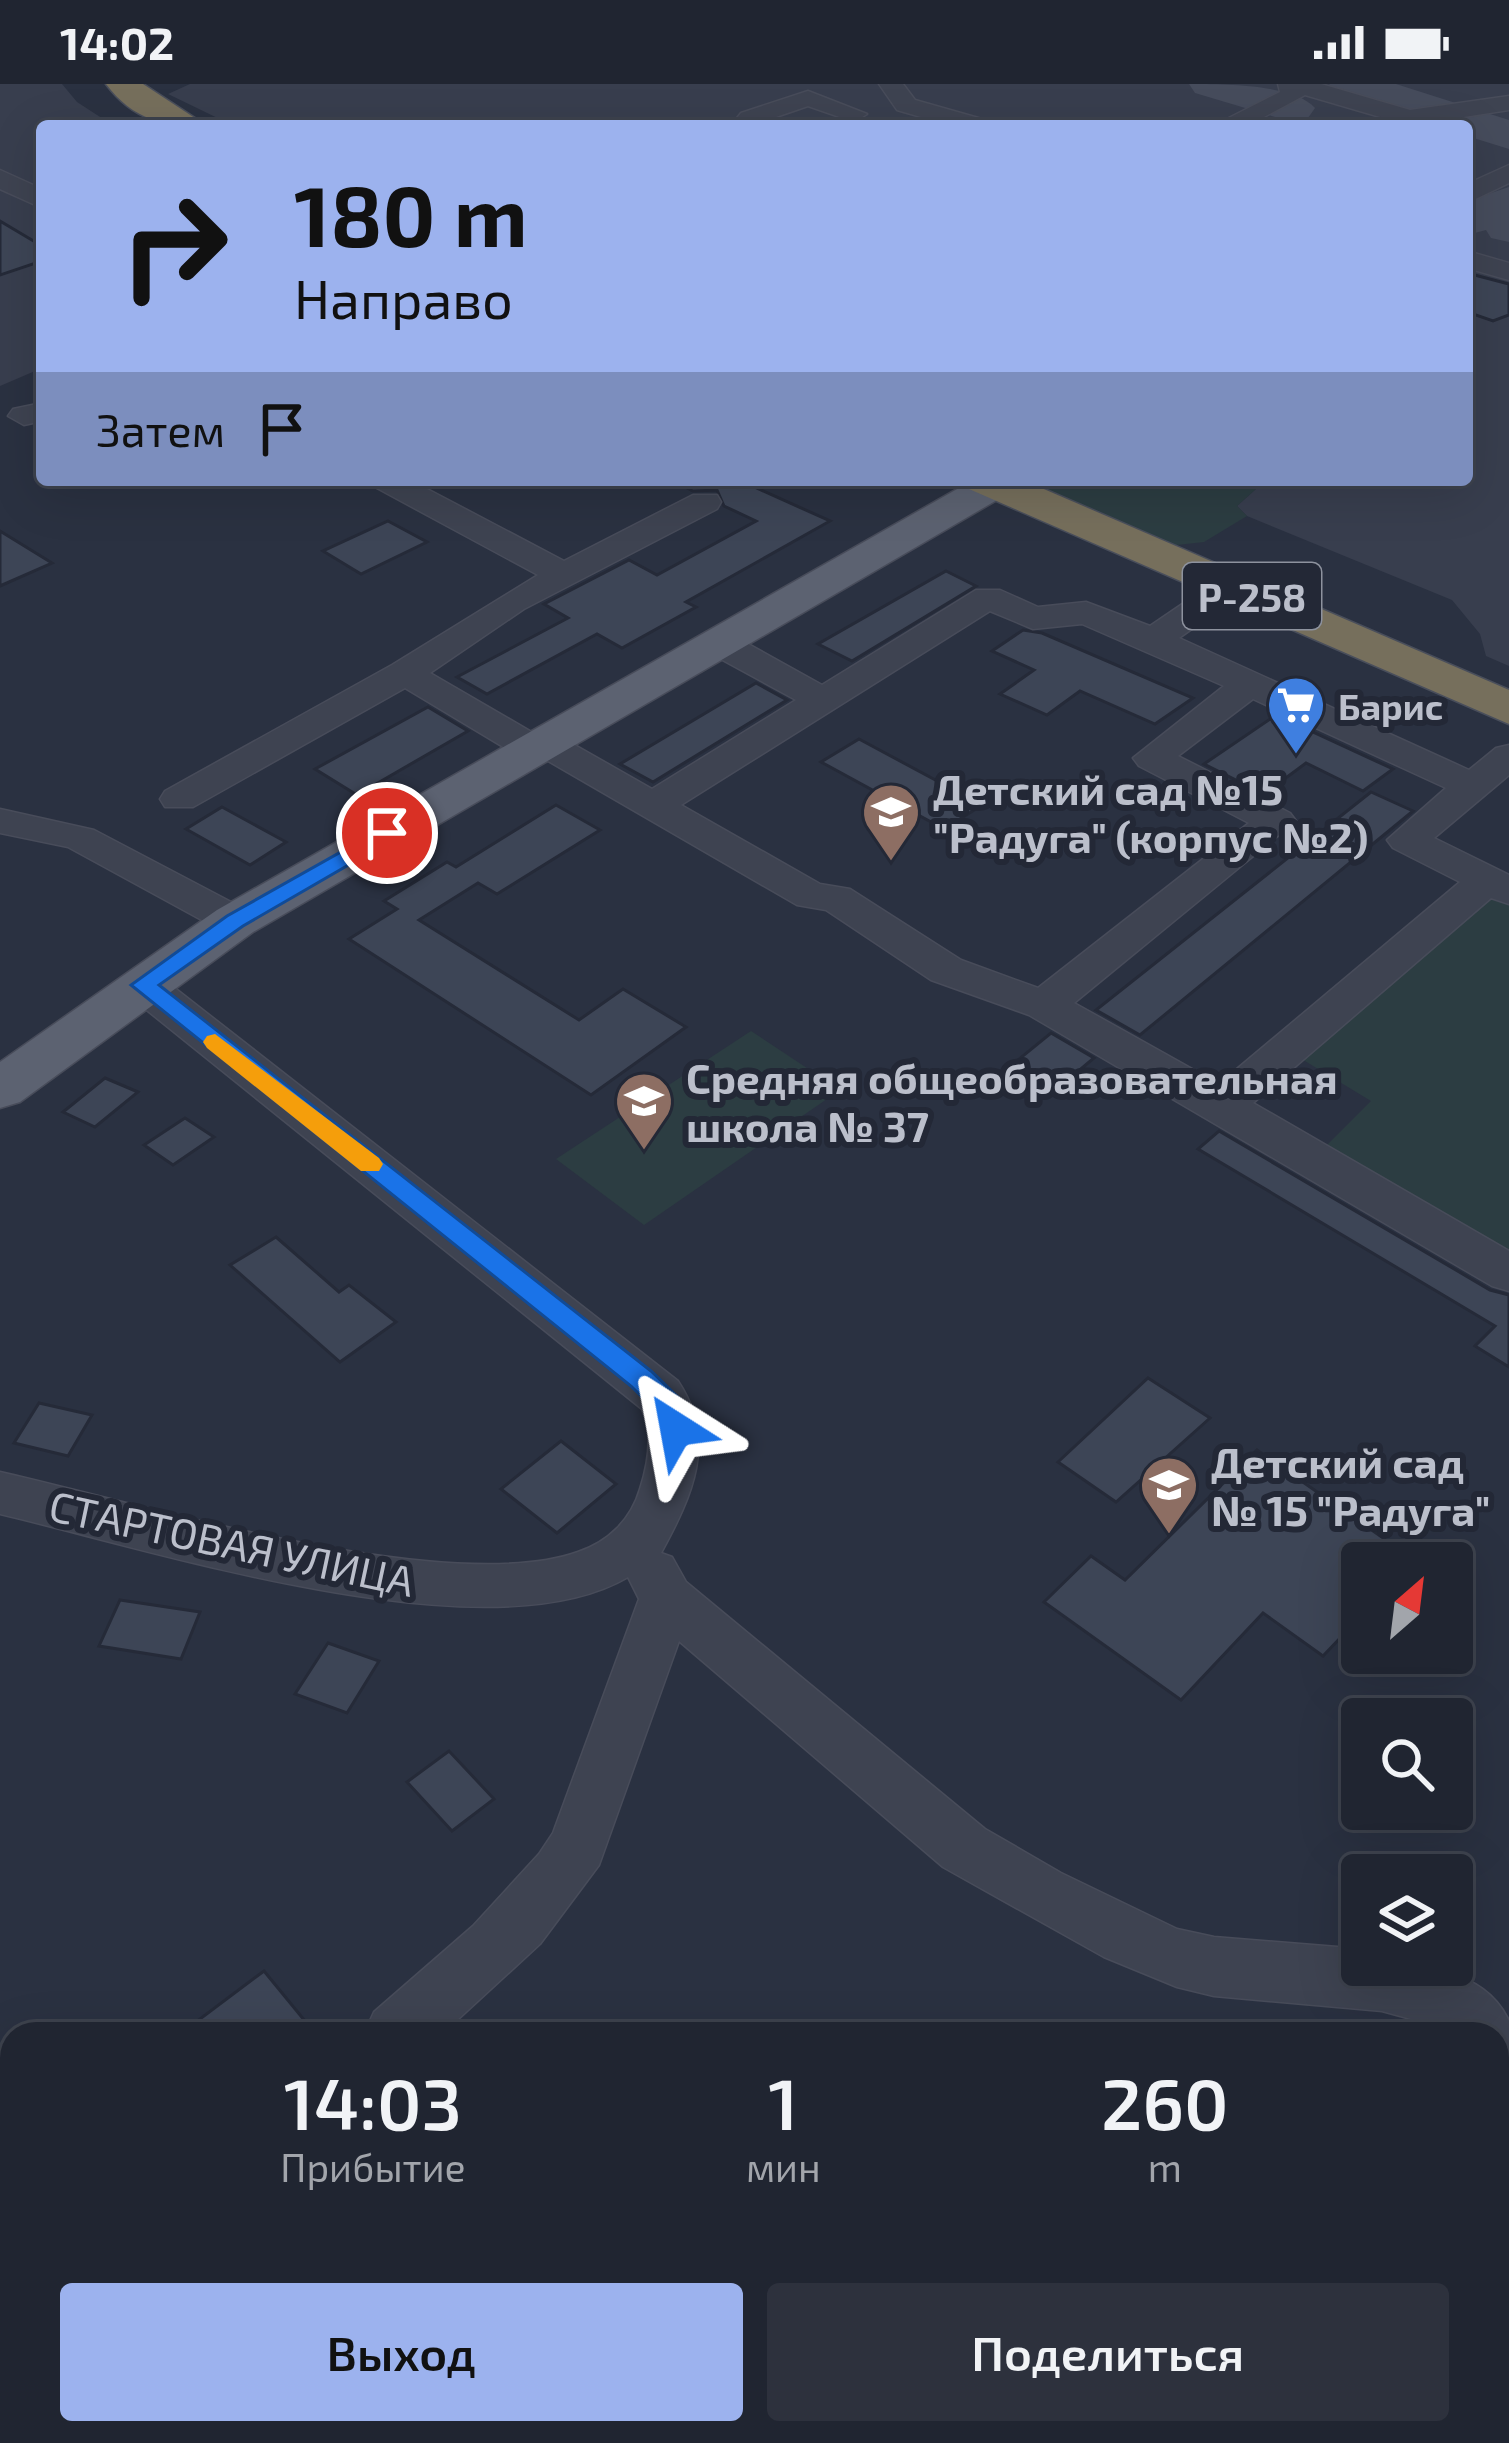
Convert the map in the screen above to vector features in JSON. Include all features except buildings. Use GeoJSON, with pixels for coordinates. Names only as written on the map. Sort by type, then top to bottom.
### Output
{"type":"FeatureCollection","features":[{"type":"Feature","properties":{"kind":"highway"},"geometry":{"type":"LineString","coordinates":[[141,91],[182,120]]}},
{"type":"Feature","properties":{"kind":"highway","name":"Р-258"},"geometry":{"type":"LineString","coordinates":[[999,486],[1509,709]]}},
{"type":"Feature","properties":{"kind":"main road"},"geometry":{"type":"LineString","coordinates":[[0,1089],[235,921],[983,486]]}},
{"type":"Feature","properties":{"kind":"street"},"geometry":{"type":"LineString","coordinates":[[1239,120],[1289,97],[1294,92],[1292,84],[1418,120]]}},
{"type":"Feature","properties":{"kind":"street"},"geometry":{"type":"LineString","coordinates":[[750,118],[808,98],[854,114]]}},
{"type":"Feature","properties":{"kind":"street"},"geometry":{"type":"LineString","coordinates":[[842,120],[904,102],[961,120]]}},
{"type":"Feature","properties":{"kind":"street"},"geometry":{"type":"LineString","coordinates":[[1411,118],[1509,104]]}},
{"type":"Feature","properties":{"kind":"street"},"geometry":{"type":"LineString","coordinates":[[1357,120],[1380,109]]}},
{"type":"Feature","properties":{"kind":"street"},"geometry":{"type":"LineString","coordinates":[[1473,192],[1509,173]]}},
{"type":"Feature","properties":{"kind":"street"},"geometry":{"type":"LineString","coordinates":[[0,178],[36,197]]}},
{"type":"Feature","properties":{"kind":"street"},"geometry":{"type":"LineString","coordinates":[[1473,195],[1509,206]]}},
{"type":"Feature","properties":{"kind":"street"},"geometry":{"type":"LineString","coordinates":[[1473,258],[1509,238]]}},
{"type":"Feature","properties":{"kind":"street"},"geometry":{"type":"LineString","coordinates":[[1473,261],[1509,272]]}},
{"type":"Feature","properties":{"kind":"street"},"geometry":{"type":"LineString","coordinates":[[397,486],[564,575]]}},
{"type":"Feature","properties":{"kind":"street"},"geometry":{"type":"LineString","coordinates":[[179,799],[405,673],[512,602],[705,502]]}},
{"type":"Feature","properties":{"kind":"street"},"geometry":{"type":"LineString","coordinates":[[1153,640],[1231,586]]}},
{"type":"Feature","properties":{"kind":"street"},"geometry":{"type":"LineString","coordinates":[[652,806],[988,597],[1033,618],[1086,613],[1473,786]]}},
{"type":"Feature","properties":{"kind":"street"},"geometry":{"type":"LineString","coordinates":[[718,643],[823,700]]}},
{"type":"Feature","properties":{"kind":"street"},"geometry":{"type":"LineString","coordinates":[[405,673],[811,896],[836,898],[946,970],[1043,1005],[1509,1273]]}},
{"type":"Feature","properties":{"kind":"street"},"geometry":{"type":"LineString","coordinates":[[1043,1005],[1276,821],[1152,758],[1249,686]]}},
{"type":"Feature","properties":{"kind":"street"},"geometry":{"type":"LineString","coordinates":[[1222,1105],[1498,885],[1407,840],[1509,756]]}},
{"type":"Feature","properties":{"kind":"street"},"geometry":{"type":"LineString","coordinates":[[0,821],[80,838],[235,921]]}},
{"type":"Feature","properties":{"kind":"street"},"geometry":{"type":"LineString","coordinates":[[143,985],[660,1394],[674,1411],[676,1429],[653,1573],[578,1846],[538,1905],[409,2022]]}},
{"type":"Feature","properties":{"kind":"street","name":"СТАРТОВАЯ УЛИЦА"},"geometry":{"type":"LineString","coordinates":[[0,1493],[343,1573],[437,1585],[533,1585],[589,1573],[653,1573]]}},
{"type":"Feature","properties":{"kind":"street"},"geometry":{"type":"LineString","coordinates":[[653,1573],[964,1848],[994,1866],[1173,1956],[1215,1969],[1399,1985],[1441,1999],[1469,2022]]}},
{"type":"Feature","properties":{"kind":"shaded area"},"geometry":{"type":"Polygon","coordinates":[[[0,84],[62,84],[77,102],[105,120],[36,120],[36,371],[0,386],[0,84]]]}},
{"type":"Feature","properties":{"kind":"shaded area"},"geometry":{"type":"Polygon","coordinates":[[[190,84],[1509,84],[1509,666],[1486,656],[1480,634],[1452,600],[1247,516],[1237,506],[1259,486],[1473,486],[1473,120],[222,120],[168,94],[190,84]]]}},
{"type":"Feature","properties":{"kind":"shaded area"},"geometry":{"type":"Polygon","coordinates":[[[1030,486],[1259,486],[1237,506],[1247,516],[1204,542],[1168,546],[1030,486]]]}},
{"type":"Feature","properties":{"kind":"shaded area"},"geometry":{"type":"Polygon","coordinates":[[[1485,890],[1509,902],[1509,1251],[1326,1146],[1371,1101],[1300,1058],[1485,890]]]}},
{"type":"Feature","properties":{"kind":"shaded area"},"geometry":{"type":"Polygon","coordinates":[[[751,1031],[840,1090],[644,1225],[556,1159],[751,1031]]]}},
{"type":"Feature","properties":{"kind":"taxiway"},"geometry":{"type":"LineString","coordinates":[[1211,84],[1292,108]]}},
{"type":"Feature","properties":{"kind":"taxiway"},"geometry":{"type":"LineString","coordinates":[[1351,84],[1463,120]]}},
{"type":"Feature","properties":{"kind":"taxiway"},"geometry":{"type":"LineString","coordinates":[[1473,123],[1509,135]]}},
{"type":"Feature","properties":{"kind":"taxiway"},"geometry":{"type":"LineString","coordinates":[[1473,217],[1505,201],[1499,214],[1509,227]]}},
{"type":"Feature","properties":{"kind":"slow traffic"},"geometry":{"type":"LineString","coordinates":[[215,1042],[370,1164]]}},
{"type":"Feature","properties":{"kind":"place","name":"Барис"},"geometry":{"type":"Point","coordinates":[1296,756]}},
{"type":"Feature","properties":{"kind":"place","name":"Детский сад №15 \"Радуга\" (корпус №2)"},"geometry":{"type":"Point","coordinates":[891,863]}},
{"type":"Feature","properties":{"kind":"place","name":"Средняя общеобразовательная школа № 37"},"geometry":{"type":"Point","coordinates":[644,1152]}},
{"type":"Feature","properties":{"kind":"place","name":"Детский сад № 15 \"Радуга\""},"geometry":{"type":"Point","coordinates":[1169,1536]}},
{"type":"Feature","properties":{"kind":"route"},"geometry":{"type":"LineString","coordinates":[[387,833],[235,921],[143,985],[641,1378],[674,1411],[676,1429]]}}]}
